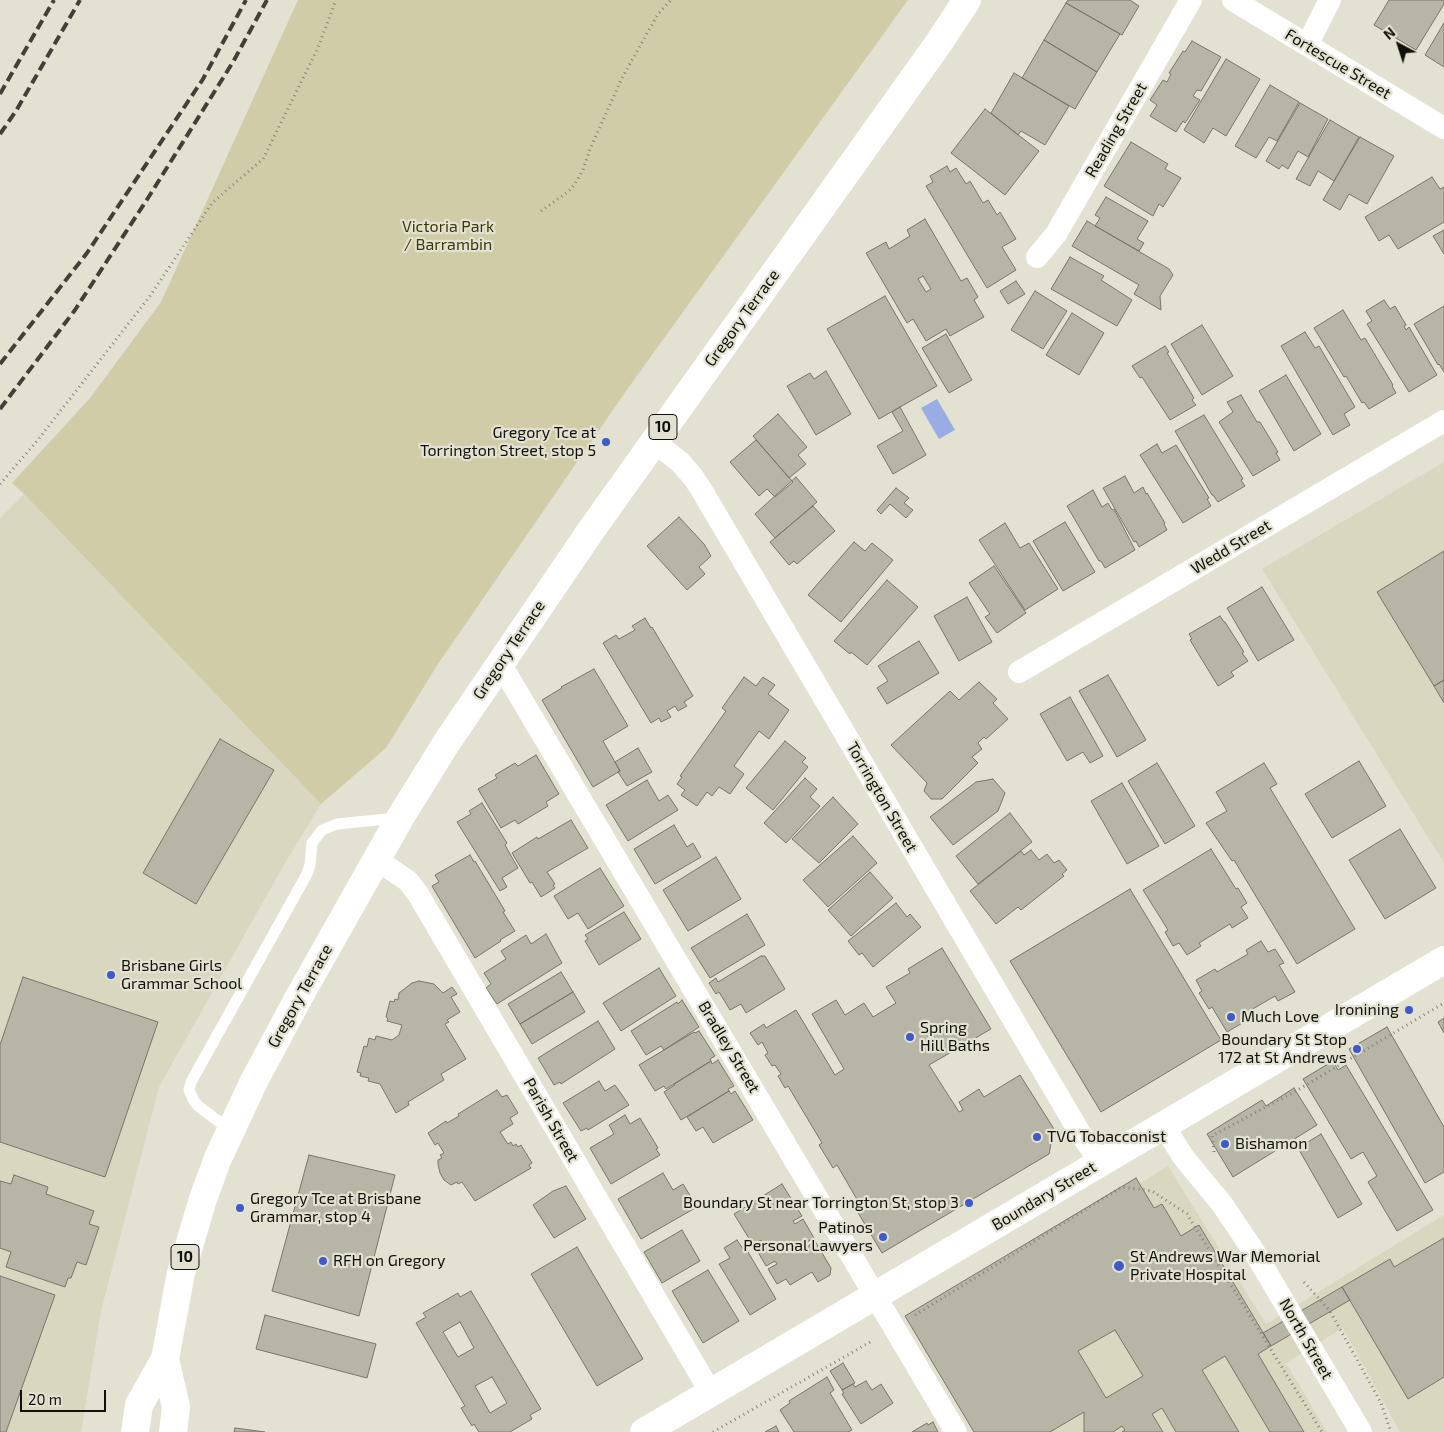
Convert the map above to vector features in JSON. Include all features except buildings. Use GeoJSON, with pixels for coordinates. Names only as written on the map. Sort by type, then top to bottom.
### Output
{"type":"FeatureCollection","features":[{"type":"Feature","properties":{"kind":"main road","name":"Gregory Terrace"},"geometry":{"type":"LineString","coordinates":[[135,1432],[139,1405],[165,1359],[185,1257],[203,1199],[230,1130],[299,997],[400,818],[447,742],[500,663],[653,441],[932,52],[967,0]]}},
{"type":"Feature","properties":{"kind":"main road","name":"Boundary Street"},"geometry":{"type":"LineString","coordinates":[[644,1432],[1444,960]]}},
{"type":"Feature","properties":{"kind":"main road","name":"Gregory Terrace"},"geometry":{"type":"LineString","coordinates":[[165,1359],[176,1407],[173,1432]]}},
{"type":"Feature","properties":{"kind":"street","name":"Reading Street"},"geometry":{"type":"LineString","coordinates":[[1038,257],[1056,234],[1191,0]]}},
{"type":"Feature","properties":{"kind":"street","name":"Fortescue Street"},"geometry":{"type":"LineString","coordinates":[[1233,0],[1444,128]]}},
{"type":"Feature","properties":{"kind":"street"},"geometry":{"type":"LineString","coordinates":[[1306,46],[1330,0]]}},
{"type":"Feature","properties":{"kind":"street","name":"Wedd Street"},"geometry":{"type":"LineString","coordinates":[[1019,672],[1444,421]]}},
{"type":"Feature","properties":{"kind":"street","name":"Torrington Street"},"geometry":{"type":"LineString","coordinates":[[653,441],[680,462],[701,489],[1080,1133],[1101,1163]]}},
{"type":"Feature","properties":{"kind":"street","name":"Bradley Street"},"geometry":{"type":"LineString","coordinates":[[500,663],[956,1432]]}},
{"type":"Feature","properties":{"kind":"street","name":"Parish Street"},"geometry":{"type":"LineString","coordinates":[[376,860],[408,881],[418,894],[711,1393]]}},
{"type":"Feature","properties":{"kind":"street","name":"North Street"},"geometry":{"type":"LineString","coordinates":[[1163,1125],[1184,1158],[1222,1204],[1255,1253],[1360,1432]]}},
{"type":"Feature","properties":{"kind":"lane"},"geometry":{"type":"LineString","coordinates":[[230,1130],[198,1106],[189,1090],[191,1082],[307,874],[312,844],[322,830],[337,824],[400,818]]}},
{"type":"Feature","properties":{"kind":"path"},"geometry":{"type":"LineString","coordinates":[[0,484],[37,441],[150,296],[212,203],[263,159],[316,50],[336,0]]}},
{"type":"Feature","properties":{"kind":"path"},"geometry":{"type":"LineString","coordinates":[[541,211],[569,191],[584,170],[590,149],[622,78],[658,14],[672,0]]}},
{"type":"Feature","properties":{"kind":"path"},"geometry":{"type":"LineString","coordinates":[[1218,1160],[1213,1152],[1212,1136],[1301,1088],[1444,1003]]}},
{"type":"Feature","properties":{"kind":"path"},"geometry":{"type":"LineString","coordinates":[[911,1318],[1122,1187],[1152,1191],[1187,1214],[1322,1432]]}},
{"type":"Feature","properties":{"kind":"path"},"geometry":{"type":"LineString","coordinates":[[1299,1276],[1330,1311],[1381,1403],[1392,1432]]}},
{"type":"Feature","properties":{"kind":"path"},"geometry":{"type":"LineString","coordinates":[[713,1432],[874,1339]]}},
{"type":"Feature","properties":{"kind":"shaded area"},"geometry":{"type":"Polygon","coordinates":[[[1444,462],[1444,863],[1262,569],[1444,462]]]}},
{"type":"Feature","properties":{"kind":"shaded area","name":"Brisbane Girls Grammar School"},"geometry":{"type":"Polygon","coordinates":[[[24,494],[321,804],[285,863],[159,1087],[101,1311],[81,1432],[0,1432],[0,518],[24,494]]]}},
{"type":"Feature","properties":{"kind":"shaded area","name":"St Andrews War Memorial Private Hospital"},"geometry":{"type":"Polygon","coordinates":[[[1168,1166],[1266,1324],[1444,1215],[1444,1432],[1400,1432],[1343,1328],[1286,1363],[1327,1432],[989,1432],[928,1316],[1168,1166]]]}},
{"type":"Feature","properties":{"kind":"green space","name":"Victoria Park / Barrambin"},"geometry":{"type":"Polygon","coordinates":[[[298,0],[908,0],[626,391],[438,664],[386,748],[321,804],[12,483],[90,398],[161,302],[298,0]]]}},
{"type":"Feature","properties":{"kind":"water"},"geometry":{"type":"Polygon","coordinates":[[[937,399],[955,430],[939,439],[921,408],[937,399]]]}},
{"type":"Feature","properties":{"kind":"railway"},"geometry":{"type":"LineString","coordinates":[[0,94],[54,0]]}},
{"type":"Feature","properties":{"kind":"railway"},"geometry":{"type":"LineString","coordinates":[[0,134],[16,111],[80,0]]}},
{"type":"Feature","properties":{"kind":"railway"},"geometry":{"type":"LineString","coordinates":[[0,364],[87,253],[203,79],[246,0]]}},
{"type":"Feature","properties":{"kind":"railway"},"geometry":{"type":"LineString","coordinates":[[0,409],[75,310],[233,62],[267,0]]}},
{"type":"Feature","properties":{"kind":"place","name":"Gregory Tce at Torrington Street, stop 5"},"geometry":{"type":"Point","coordinates":[606,442]}},
{"type":"Feature","properties":{"kind":"place","name":"Brisbane Girls Grammar School"},"geometry":{"type":"Point","coordinates":[111,975]}},
{"type":"Feature","properties":{"kind":"place","name":"Ironining"},"geometry":{"type":"Point","coordinates":[1409,1010]}},
{"type":"Feature","properties":{"kind":"place","name":"Much Love"},"geometry":{"type":"Point","coordinates":[1231,1017]}},
{"type":"Feature","properties":{"kind":"place","name":"Spring Hill Baths"},"geometry":{"type":"Point","coordinates":[910,1037]}},
{"type":"Feature","properties":{"kind":"place","name":"Boundary St Stop 172 at St Andrews"},"geometry":{"type":"Point","coordinates":[1357,1049]}},
{"type":"Feature","properties":{"kind":"place","name":"TVG Tobacconist"},"geometry":{"type":"Point","coordinates":[1037,1137]}},
{"type":"Feature","properties":{"kind":"place","name":"Bishamon"},"geometry":{"type":"Point","coordinates":[1225,1144]}},
{"type":"Feature","properties":{"kind":"place","name":"Boundary St near Torrington St, stop 3"},"geometry":{"type":"Point","coordinates":[969,1203]}},
{"type":"Feature","properties":{"kind":"place","name":"Gregory Tce at Brisbane Grammar, stop 4"},"geometry":{"type":"Point","coordinates":[240,1208]}},
{"type":"Feature","properties":{"kind":"place","name":"Patinos Personal Lawyers"},"geometry":{"type":"Point","coordinates":[883,1237]}},
{"type":"Feature","properties":{"kind":"place","name":"RFH on Gregory"},"geometry":{"type":"Point","coordinates":[323,1261]}},
{"type":"Feature","properties":{"kind":"place","name":"St Andrews War Memorial Private Hospital"},"geometry":{"type":"Point","coordinates":[1119,1266]}}]}
